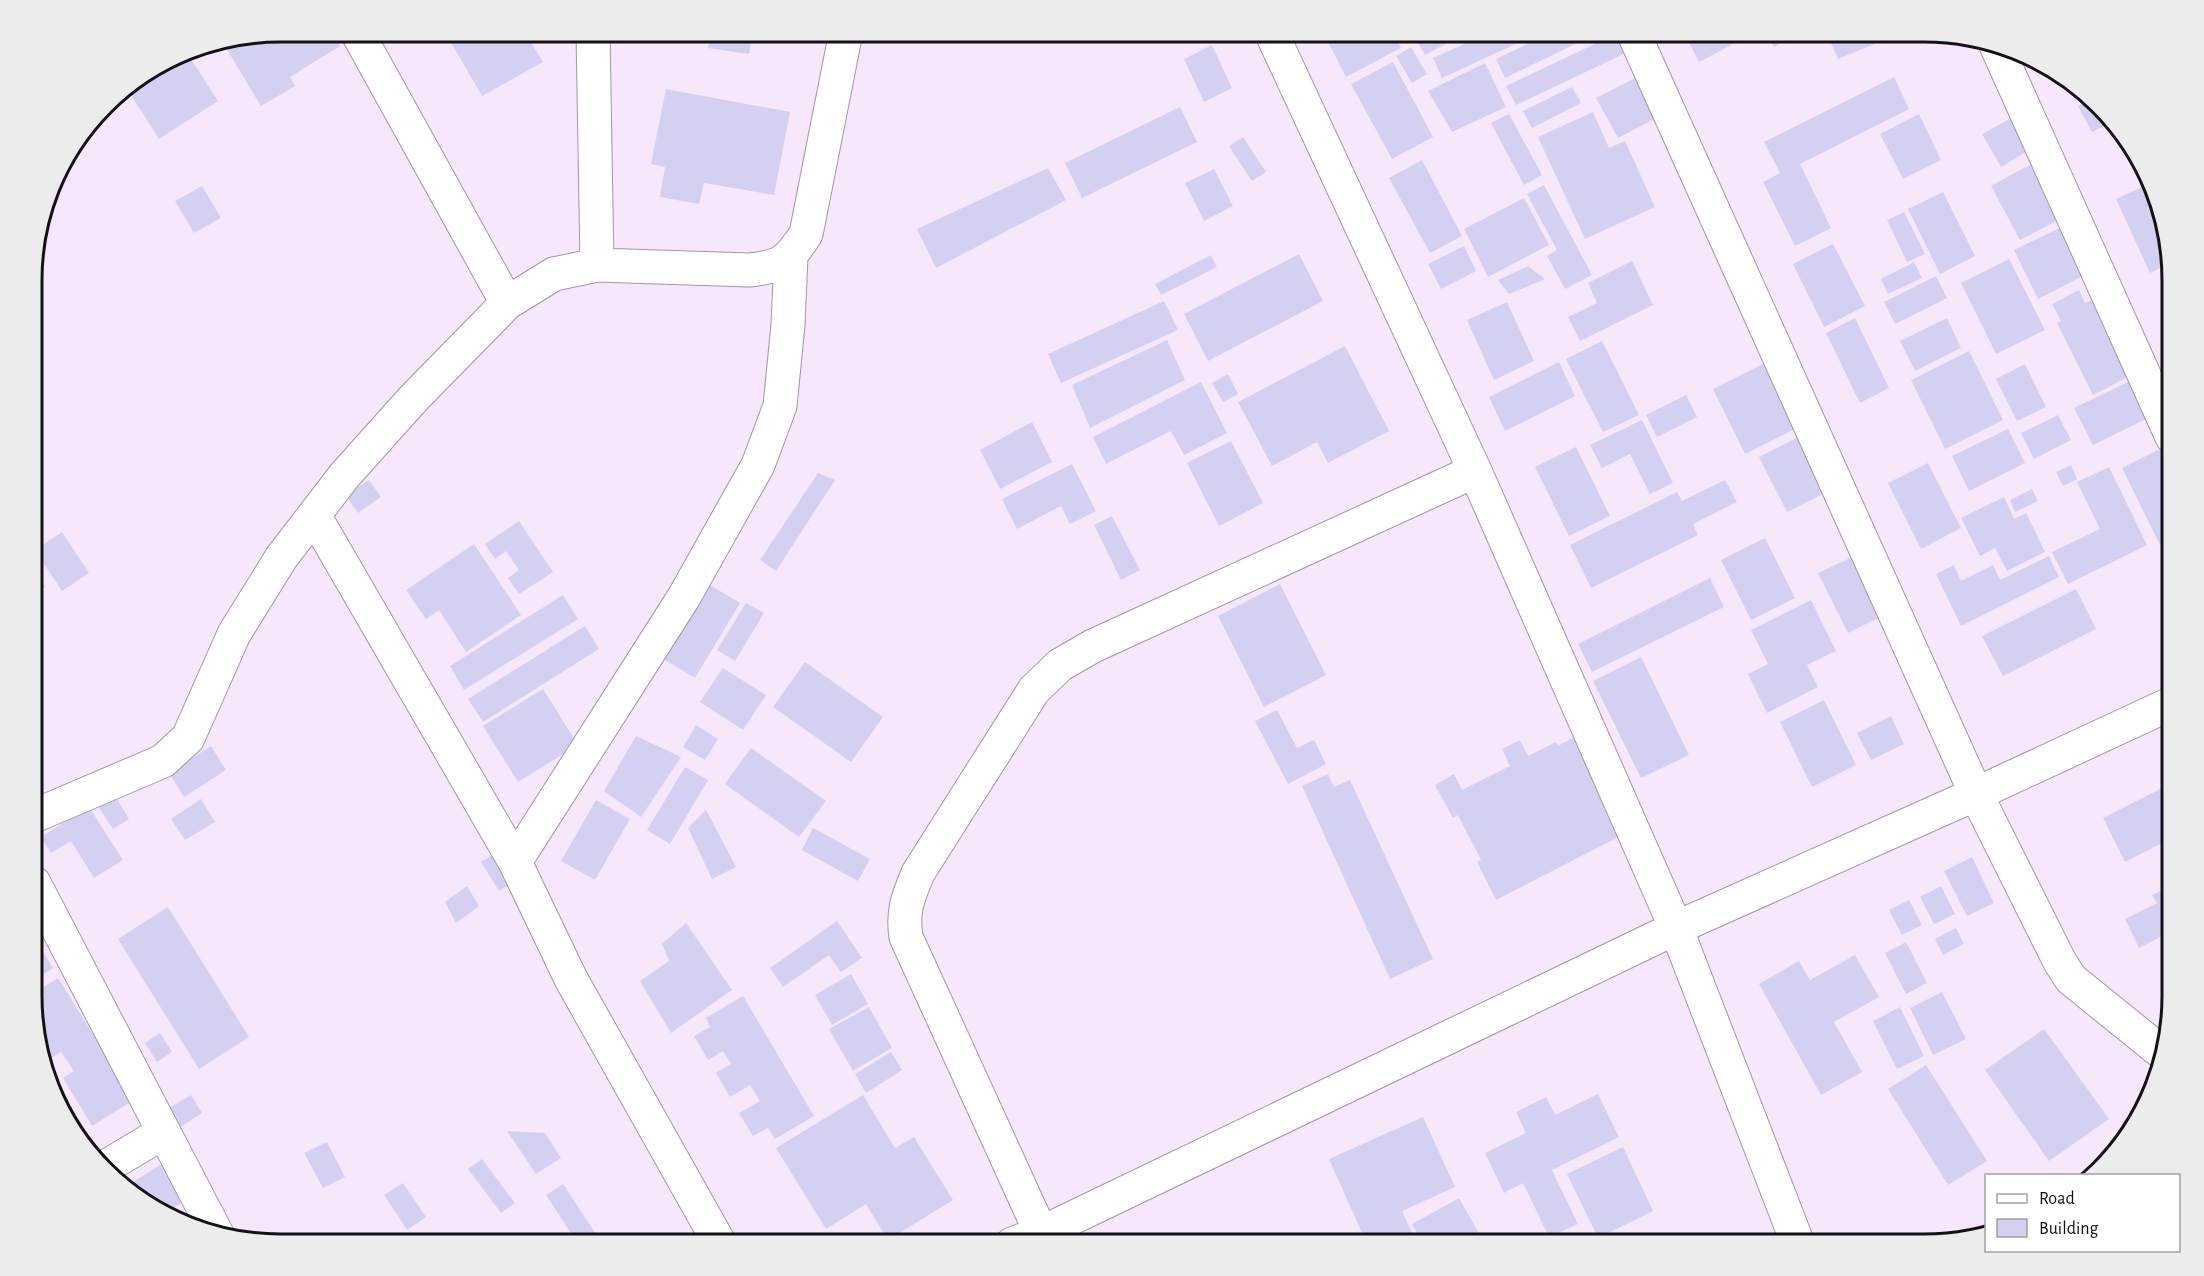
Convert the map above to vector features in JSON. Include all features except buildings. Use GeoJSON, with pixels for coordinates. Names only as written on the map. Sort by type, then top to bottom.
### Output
{"type":"FeatureCollection","features":[{"type":"Feature","properties":{"kind":"street"},"geometry":{"type":"LineString","coordinates":[[363,42],[507,303]]}},
{"type":"Feature","properties":{"kind":"street"},"geometry":{"type":"LineString","coordinates":[[593,42],[597,265]]}},
{"type":"Feature","properties":{"kind":"street"},"geometry":{"type":"LineString","coordinates":[[42,813],[163,761],[188,738],[234,634],[281,558],[344,476],[412,399],[507,303],[554,274],[597,265],[749,270],[771,268],[791,256],[806,234],[844,42]]}},
{"type":"Feature","properties":{"kind":"street"},"geometry":{"type":"LineString","coordinates":[[1276,42],[1475,471],[1676,928],[1794,1234]]}},
{"type":"Feature","properties":{"kind":"street"},"geometry":{"type":"LineString","coordinates":[[1638,42],[1976,794],[2060,962],[2071,979],[2156,1048]]}},
{"type":"Feature","properties":{"kind":"street"},"geometry":{"type":"LineString","coordinates":[[2000,55],[2162,415]]}},
{"type":"Feature","properties":{"kind":"street"},"geometry":{"type":"LineString","coordinates":[[515,862],[684,597],[758,465],[780,406],[788,325],[791,256]]}},
{"type":"Feature","properties":{"kind":"street"},"geometry":{"type":"LineString","coordinates":[[1030,1234],[906,937],[904,919],[907,901],[918,873],[1034,690],[1060,665],[1093,646],[1475,471]]}},
{"type":"Feature","properties":{"kind":"street"},"geometry":{"type":"LineString","coordinates":[[315,515],[515,862],[571,979],[714,1234]]}},
{"type":"Feature","properties":{"kind":"street"},"geometry":{"type":"LineString","coordinates":[[1045,1234],[1676,928],[1976,794],[2162,708]]}},
{"type":"Feature","properties":{"kind":"street"},"geometry":{"type":"LineString","coordinates":[[42,898],[212,1224]]}},
{"type":"Feature","properties":{"kind":"street"},"geometry":{"type":"LineString","coordinates":[[111,1163],[164,1132]]}}]}
